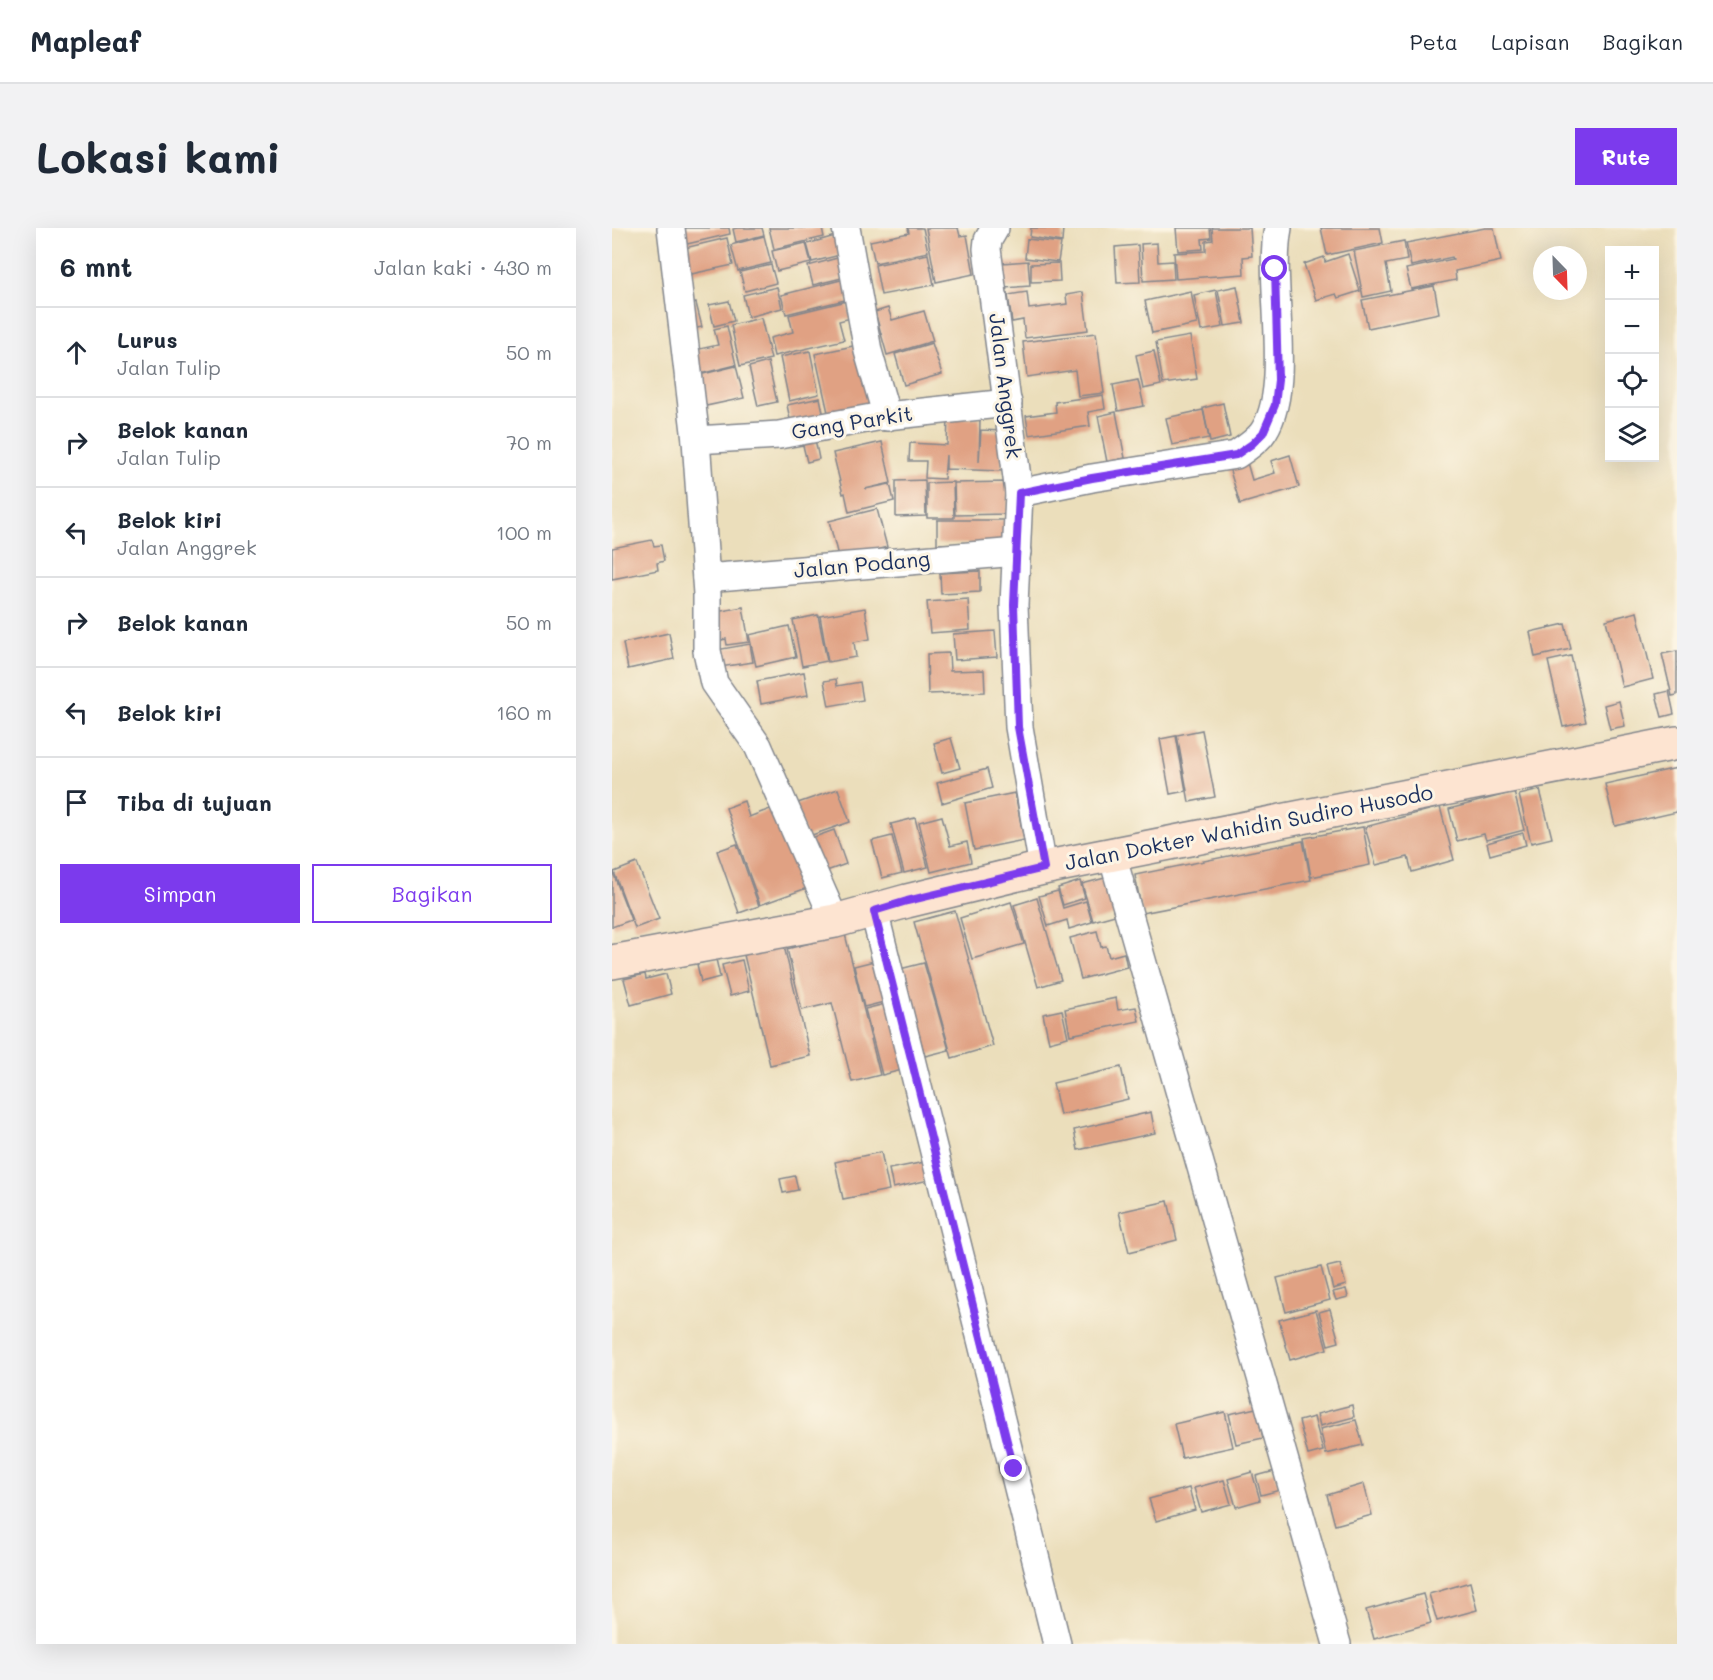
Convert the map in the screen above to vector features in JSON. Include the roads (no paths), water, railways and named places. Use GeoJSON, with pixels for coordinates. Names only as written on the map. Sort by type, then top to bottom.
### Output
{"type":"FeatureCollection","features":[{"type":"Feature","properties":{"kind":"main road","name":"Jalan Dokter Wahidin Sudiro Husodo"},"geometry":{"type":"LineString","coordinates":[[612,962],[835,921],[1044,868],[1677,743]]}},
{"type":"Feature","properties":{"kind":"street"},"geometry":{"type":"LineString","coordinates":[[671,228],[696,440],[706,578],[707,651],[714,683],[758,746],[835,921]]}},
{"type":"Feature","properties":{"kind":"street"},"geometry":{"type":"LineString","coordinates":[[846,228],[868,351],[887,417]]}},
{"type":"Feature","properties":{"kind":"street","name":"Jalan Anggrek"},"geometry":{"type":"LineString","coordinates":[[994,228],[988,240],[987,249],[1019,493],[1014,605],[1018,727],[1044,868]]}},
{"type":"Feature","properties":{"kind":"street"},"geometry":{"type":"LineString","coordinates":[[1019,493],[1092,478],[1236,455],[1263,433],[1275,405],[1278,380],[1275,269],[1278,228]]}},
{"type":"Feature","properties":{"kind":"street","name":"Gang Parkit"},"geometry":{"type":"LineString","coordinates":[[696,440],[779,435],[816,426],[956,407],[1008,403]]}},
{"type":"Feature","properties":{"kind":"street","name":"Jalan Podang"},"geometry":{"type":"LineString","coordinates":[[706,578],[1017,552]]}},
{"type":"Feature","properties":{"kind":"street"},"geometry":{"type":"LineString","coordinates":[[1112,855],[1337,1644]]}},
{"type":"Feature","properties":{"kind":"street"},"geometry":{"type":"LineString","coordinates":[[874,911],[1058,1644]]}}]}
